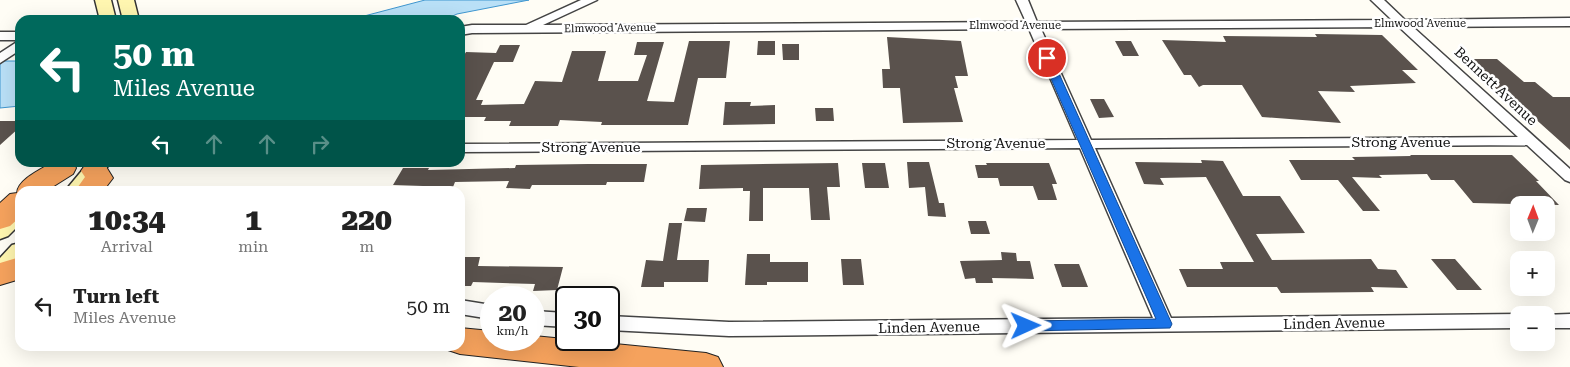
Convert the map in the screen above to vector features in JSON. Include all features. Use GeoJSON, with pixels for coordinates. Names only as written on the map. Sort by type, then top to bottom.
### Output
{"type":"FeatureCollection","features":[{"type":"Feature","properties":{"kind":"highway"},"geometry":{"type":"LineString","coordinates":[[36,186],[62,167]]}},
{"type":"Feature","properties":{"kind":"highway"},"geometry":{"type":"LineString","coordinates":[[0,219],[15,206]]}},
{"type":"Feature","properties":{"kind":"highway"},"geometry":{"type":"LineString","coordinates":[[0,274],[15,270]]}},
{"type":"Feature","properties":{"kind":"highway"},"geometry":{"type":"LineString","coordinates":[[465,342],[706,367]]}},
{"type":"Feature","properties":{"kind":"street"},"geometry":{"type":"LineString","coordinates":[[103,0],[107,15]]}},
{"type":"Feature","properties":{"kind":"street"},"geometry":{"type":"LineString","coordinates":[[126,0],[130,15]]}},
{"type":"Feature","properties":{"kind":"street"},"geometry":{"type":"LineString","coordinates":[[524,29],[591,0]]}},
{"type":"Feature","properties":{"kind":"street"},"geometry":{"type":"LineString","coordinates":[[1022,0],[1165,324]]}},
{"type":"Feature","properties":{"kind":"street","name":"Bennett Avenue"},"geometry":{"type":"LineString","coordinates":[[1377,0],[1570,177]]}},
{"type":"Feature","properties":{"kind":"street","name":"Elmwood Avenue"},"geometry":{"type":"LineString","coordinates":[[465,31],[1032,24],[1570,22]]}},
{"type":"Feature","properties":{"kind":"street"},"geometry":{"type":"LineString","coordinates":[[0,36],[15,36]]}},
{"type":"Feature","properties":{"kind":"street"},"geometry":{"type":"LineString","coordinates":[[0,59],[15,48]]}},
{"type":"Feature","properties":{"kind":"street","name":"Strong Avenue"},"geometry":{"type":"LineString","coordinates":[[465,148],[1531,141]]}},
{"type":"Feature","properties":{"kind":"street"},"geometry":{"type":"LineString","coordinates":[[45,186],[63,167]]}},
{"type":"Feature","properties":{"kind":"street"},"geometry":{"type":"LineString","coordinates":[[82,186],[95,175]]}},
{"type":"Feature","properties":{"kind":"street"},"geometry":{"type":"LineString","coordinates":[[0,231],[15,216]]}},
{"type":"Feature","properties":{"kind":"street"},"geometry":{"type":"LineString","coordinates":[[0,274],[15,257]]}},
{"type":"Feature","properties":{"kind":"street"},"geometry":{"type":"LineString","coordinates":[[465,308],[480,310]]}},
{"type":"Feature","properties":{"kind":"street","name":"Linden Avenue"},"geometry":{"type":"LineString","coordinates":[[620,323],[729,328],[1510,321]]}},
{"type":"Feature","properties":{"kind":"street"},"geometry":{"type":"LineString","coordinates":[[1555,321],[1570,321]]}},
{"type":"Feature","properties":{"kind":"water"},"geometry":{"type":"Polygon","coordinates":[[[425,0],[529,0],[455,15],[368,15],[425,0]]]}},
{"type":"Feature","properties":{"kind":"water"},"geometry":{"type":"Polygon","coordinates":[[[0,61],[15,61],[15,106],[0,108],[0,61]]]}},
{"type":"Feature","properties":{"kind":"building"},"geometry":{"type":"Polygon","coordinates":[[[1315,34],[1382,35],[1418,70],[1402,70],[1416,83],[1350,86],[1355,92],[1318,91],[1341,123],[1262,117],[1242,85],[1203,85],[1199,87],[1191,75],[1184,75],[1162,40],[1226,42],[1223,36],[1317,37],[1315,34]]]}},
{"type":"Feature","properties":{"kind":"building"},"geometry":{"type":"Polygon","coordinates":[[[887,37],[961,41],[968,76],[955,76],[958,88],[954,88],[963,122],[903,123],[900,88],[883,88],[882,69],[890,69],[887,37]]]}},
{"type":"Feature","properties":{"kind":"building"},"geometry":{"type":"Polygon","coordinates":[[[689,41],[730,41],[726,78],[698,78],[688,125],[601,125],[602,122],[560,120],[558,126],[509,126],[511,121],[484,121],[486,117],[465,117],[465,54],[466,52],[496,53],[500,45],[520,45],[513,62],[494,62],[476,100],[483,100],[481,105],[524,104],[535,81],[562,82],[572,51],[606,51],[598,81],[638,81],[647,55],[634,55],[637,42],[664,42],[647,101],[674,102],[689,41]]]}},
{"type":"Feature","properties":{"kind":"building"},"geometry":{"type":"Polygon","coordinates":[[[758,41],[775,41],[775,55],[757,55],[758,41]]]}},
{"type":"Feature","properties":{"kind":"building"},"geometry":{"type":"Polygon","coordinates":[[[1115,41],[1131,41],[1139,56],[1123,56],[1115,41]]]}},
{"type":"Feature","properties":{"kind":"building"},"geometry":{"type":"Polygon","coordinates":[[[782,44],[799,44],[799,60],[783,60],[782,44]]]}},
{"type":"Feature","properties":{"kind":"building"},"geometry":{"type":"Polygon","coordinates":[[[1464,59],[1497,59],[1524,82],[1535,82],[1553,97],[1570,97],[1570,150],[1513,99],[1507,99],[1464,59]]]}},
{"type":"Feature","properties":{"kind":"building"},"geometry":{"type":"Polygon","coordinates":[[[1090,99],[1104,99],[1114,117],[1099,118],[1090,99]]]}},
{"type":"Feature","properties":{"kind":"building"},"geometry":{"type":"Polygon","coordinates":[[[725,102],[751,102],[750,106],[775,105],[775,124],[723,125],[725,102]]]}},
{"type":"Feature","properties":{"kind":"building"},"geometry":{"type":"Polygon","coordinates":[[[815,108],[833,108],[834,121],[816,121],[815,108]]]}},
{"type":"Feature","properties":{"kind":"building"},"geometry":{"type":"Polygon","coordinates":[[[0,121],[15,121],[15,132],[0,145],[0,121]]]}},
{"type":"Feature","properties":{"kind":"building"},"geometry":{"type":"Polygon","coordinates":[[[1512,155],[1539,181],[1536,181],[1550,196],[1510,196],[1510,204],[1473,203],[1454,180],[1431,180],[1427,174],[1379,175],[1382,178],[1352,177],[1380,211],[1363,211],[1338,180],[1301,180],[1289,160],[1355,160],[1352,157],[1512,155]]]}},
{"type":"Feature","properties":{"kind":"building"},"geometry":{"type":"Polygon","coordinates":[[[1201,160],[1223,161],[1243,196],[1280,196],[1305,233],[1256,234],[1272,260],[1371,259],[1378,269],[1396,270],[1408,288],[1371,287],[1374,292],[1281,293],[1277,287],[1187,287],[1179,269],[1223,269],[1220,262],[1254,262],[1206,177],[1160,178],[1164,185],[1144,184],[1135,162],[1202,163],[1201,160]]]}},
{"type":"Feature","properties":{"kind":"building"},"geometry":{"type":"Polygon","coordinates":[[[907,162],[929,162],[939,203],[944,203],[946,217],[928,216],[925,187],[909,188],[907,162]]]}},
{"type":"Feature","properties":{"kind":"building"},"geometry":{"type":"Polygon","coordinates":[[[838,163],[840,187],[827,187],[830,220],[811,220],[809,188],[763,188],[763,221],[749,221],[750,191],[743,191],[743,188],[699,189],[701,165],[838,163]]]}},
{"type":"Feature","properties":{"kind":"building"},"geometry":{"type":"Polygon","coordinates":[[[862,163],[885,163],[889,188],[865,188],[862,163]]]}},
{"type":"Feature","properties":{"kind":"building"},"geometry":{"type":"Polygon","coordinates":[[[986,163],[1049,163],[1057,184],[1052,184],[1057,200],[1038,200],[1033,186],[1000,186],[998,178],[978,178],[975,165],[987,165],[986,163]]]}},
{"type":"Feature","properties":{"kind":"building"},"geometry":{"type":"Polygon","coordinates":[[[647,164],[644,182],[607,182],[606,185],[532,185],[530,189],[506,188],[509,181],[455,182],[453,186],[393,185],[403,168],[429,168],[428,170],[515,168],[516,165],[647,164]]]}},
{"type":"Feature","properties":{"kind":"building"},"geometry":{"type":"Polygon","coordinates":[[[687,208],[707,208],[705,222],[684,221],[687,208]]]}},
{"type":"Feature","properties":{"kind":"building"},"geometry":{"type":"Polygon","coordinates":[[[968,221],[986,221],[990,234],[971,234],[968,221]]]}},
{"type":"Feature","properties":{"kind":"building"},"geometry":{"type":"Polygon","coordinates":[[[669,223],[682,223],[677,260],[709,260],[708,282],[664,282],[664,287],[641,287],[646,260],[663,261],[669,223]]]}},
{"type":"Feature","properties":{"kind":"building"},"geometry":{"type":"Polygon","coordinates":[[[1001,252],[1016,253],[1017,261],[1030,261],[1034,279],[992,278],[993,283],[976,283],[975,278],[965,279],[960,261],[1002,260],[1001,252]]]}},
{"type":"Feature","properties":{"kind":"building"},"geometry":{"type":"Polygon","coordinates":[[[747,254],[770,254],[770,262],[808,262],[808,282],[767,282],[767,285],[745,285],[747,254]]]}},
{"type":"Feature","properties":{"kind":"building"},"geometry":{"type":"Polygon","coordinates":[[[465,257],[480,257],[478,266],[563,267],[558,286],[555,286],[555,290],[545,290],[545,286],[534,286],[535,284],[473,282],[471,286],[465,286],[465,257]]]}},
{"type":"Feature","properties":{"kind":"building"},"geometry":{"type":"Polygon","coordinates":[[[841,259],[861,259],[864,285],[843,285],[841,259]]]}},
{"type":"Feature","properties":{"kind":"building"},"geometry":{"type":"Polygon","coordinates":[[[1431,259],[1455,259],[1482,290],[1457,290],[1431,259]]]}},
{"type":"Feature","properties":{"kind":"building"},"geometry":{"type":"Polygon","coordinates":[[[1054,264],[1079,264],[1088,287],[1062,287],[1054,264]]]}},
{"type":"Feature","properties":{"kind":"route"},"geometry":{"type":"LineString","coordinates":[[1026,326],[1165,324],[1047,58]]}}]}
